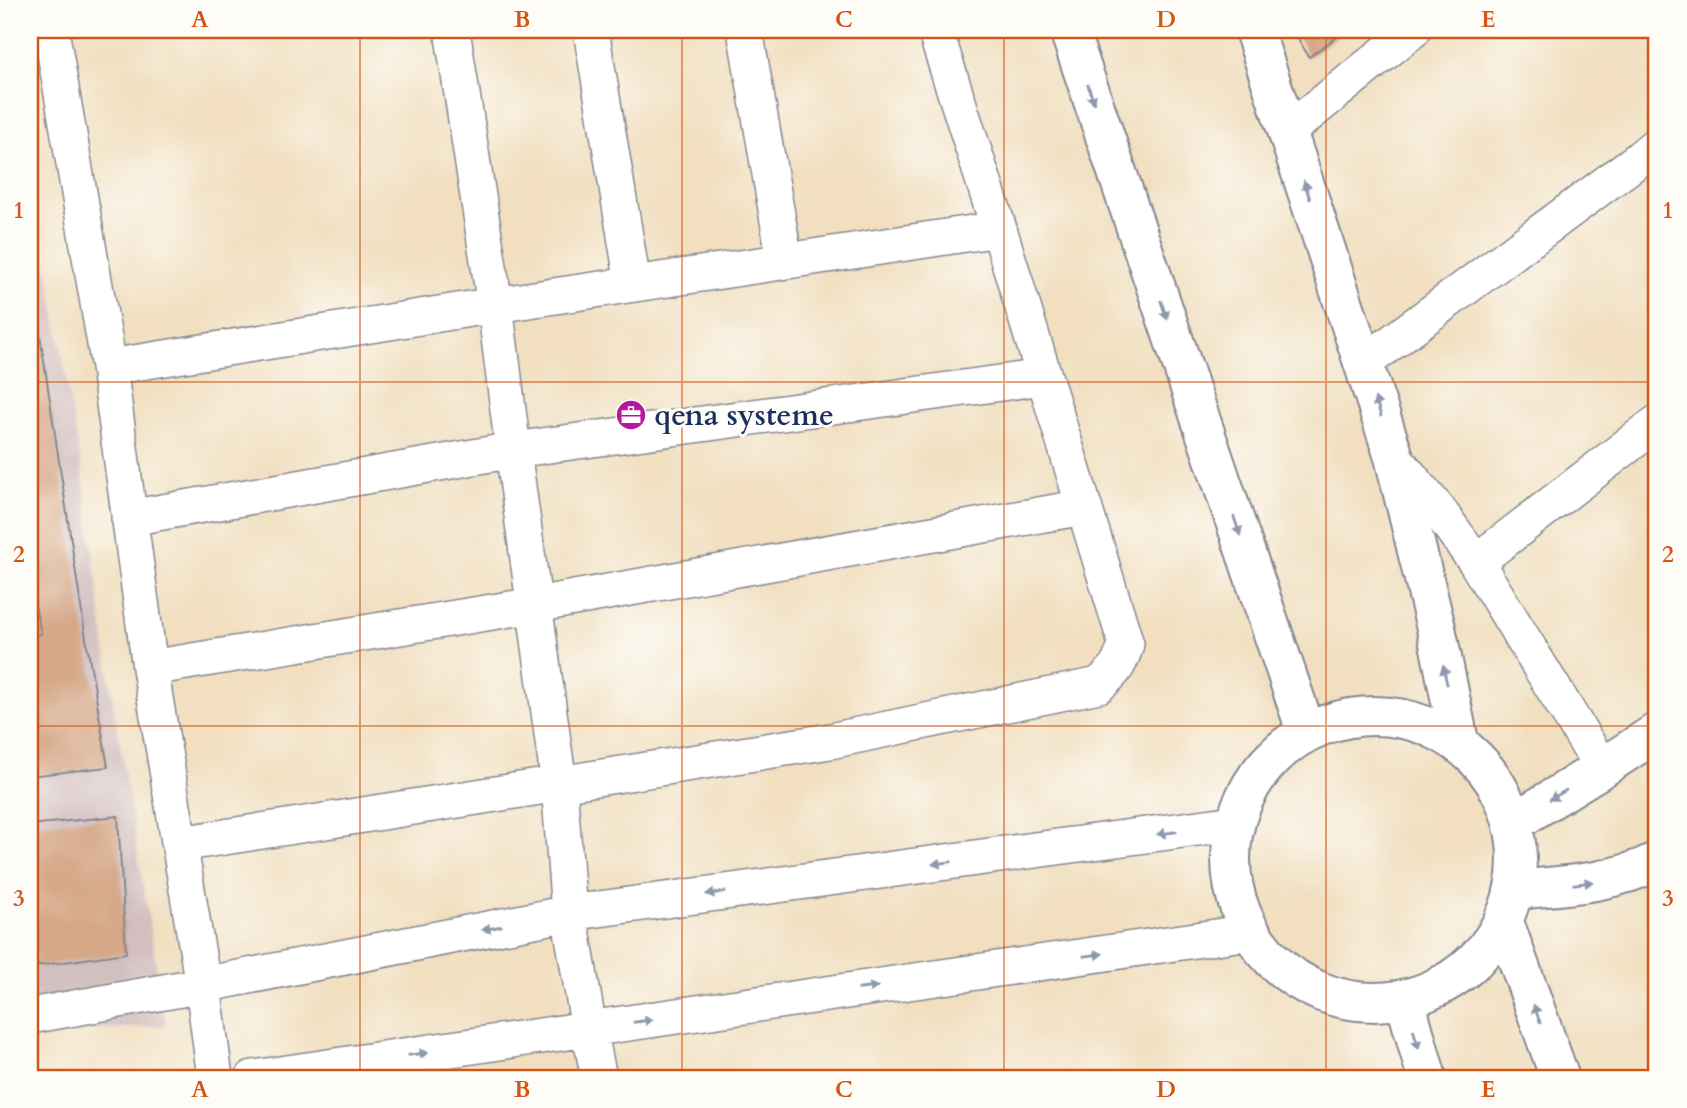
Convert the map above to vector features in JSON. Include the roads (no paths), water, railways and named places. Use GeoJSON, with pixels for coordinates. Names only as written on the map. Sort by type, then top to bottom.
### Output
{"type":"FeatureCollection","features":[{"type":"Feature","properties":{"kind":"street"},"geometry":{"type":"LineString","coordinates":[[51,30],[109,367],[150,668],[203,985],[215,1078]]}},
{"type":"Feature","properties":{"kind":"street"},"geometry":{"type":"LineString","coordinates":[[452,30],[495,305],[559,785],[569,913],[599,1078]]}},
{"type":"Feature","properties":{"kind":"street"},"geometry":{"type":"LineString","coordinates":[[591,30],[633,284]]}},
{"type":"Feature","properties":{"kind":"street"},"geometry":{"type":"LineString","coordinates":[[745,30],[785,261]]}},
{"type":"Feature","properties":{"kind":"street"},"geometry":{"type":"LineString","coordinates":[[180,844],[830,741],[1099,685],[1114,672],[1122,660],[1126,644],[935,30]]}},
{"type":"Feature","properties":{"kind":"street"},"geometry":{"type":"LineString","coordinates":[[1069,30],[1306,731]]}},
{"type":"Feature","properties":{"kind":"street"},"geometry":{"type":"LineString","coordinates":[[1254,30],[1394,457],[1436,628],[1459,741]]}},
{"type":"Feature","properties":{"kind":"street"},"geometry":{"type":"LineString","coordinates":[[1288,131],[1413,30]]}},
{"type":"Feature","properties":{"kind":"street"},"geometry":{"type":"LineString","coordinates":[[1364,363],[1657,144]]}},
{"type":"Feature","properties":{"kind":"street"},"geometry":{"type":"LineString","coordinates":[[109,367],[495,305],[999,229]]}},
{"type":"Feature","properties":{"kind":"street"},"geometry":{"type":"LineString","coordinates":[[130,517],[513,450],[1044,377]]}},
{"type":"Feature","properties":{"kind":"street"},"geometry":{"type":"LineString","coordinates":[[1476,562],[1657,423]]}},
{"type":"Feature","properties":{"kind":"street"},"geometry":{"type":"LineString","coordinates":[[1394,457],[1439,511],[1476,562],[1602,768]]}},
{"type":"Feature","properties":{"kind":"street"},"geometry":{"type":"LineString","coordinates":[[150,668],[535,605],[1084,508]]}},
{"type":"Feature","properties":{"kind":"street"},"geometry":{"type":"LineString","coordinates":[[1357,715],[1410,719],[1459,741],[1493,777],[1514,822],[1518,856],[1509,906],[1479,958],[1445,985],[1405,1000],[1369,1003],[1334,997],[1301,983],[1272,961],[1250,932],[1232,879],[1235,823],[1245,795],[1261,769],[1282,748],[1306,731],[1357,715]]}},
{"type":"Feature","properties":{"kind":"street"},"geometry":{"type":"LineString","coordinates":[[1514,822],[1657,732]]}},
{"type":"Feature","properties":{"kind":"street"},"geometry":{"type":"LineString","coordinates":[[30,1016],[569,913],[1235,823]]}},
{"type":"Feature","properties":{"kind":"street"},"geometry":{"type":"LineString","coordinates":[[1509,906],[1585,883],[1615,878],[1657,861]]}},
{"type":"Feature","properties":{"kind":"street"},"geometry":{"type":"LineString","coordinates":[[1509,906],[1560,1078]]}},
{"type":"Feature","properties":{"kind":"street"},"geometry":{"type":"LineString","coordinates":[[253,1078],[1250,932]]}},
{"type":"Feature","properties":{"kind":"street"},"geometry":{"type":"LineString","coordinates":[[1405,1000],[1427,1078]]}},
{"type":"Feature","properties":{"kind":"place","name":"qena systeme"},"geometry":{"type":"Point","coordinates":[631,415]}}]}
